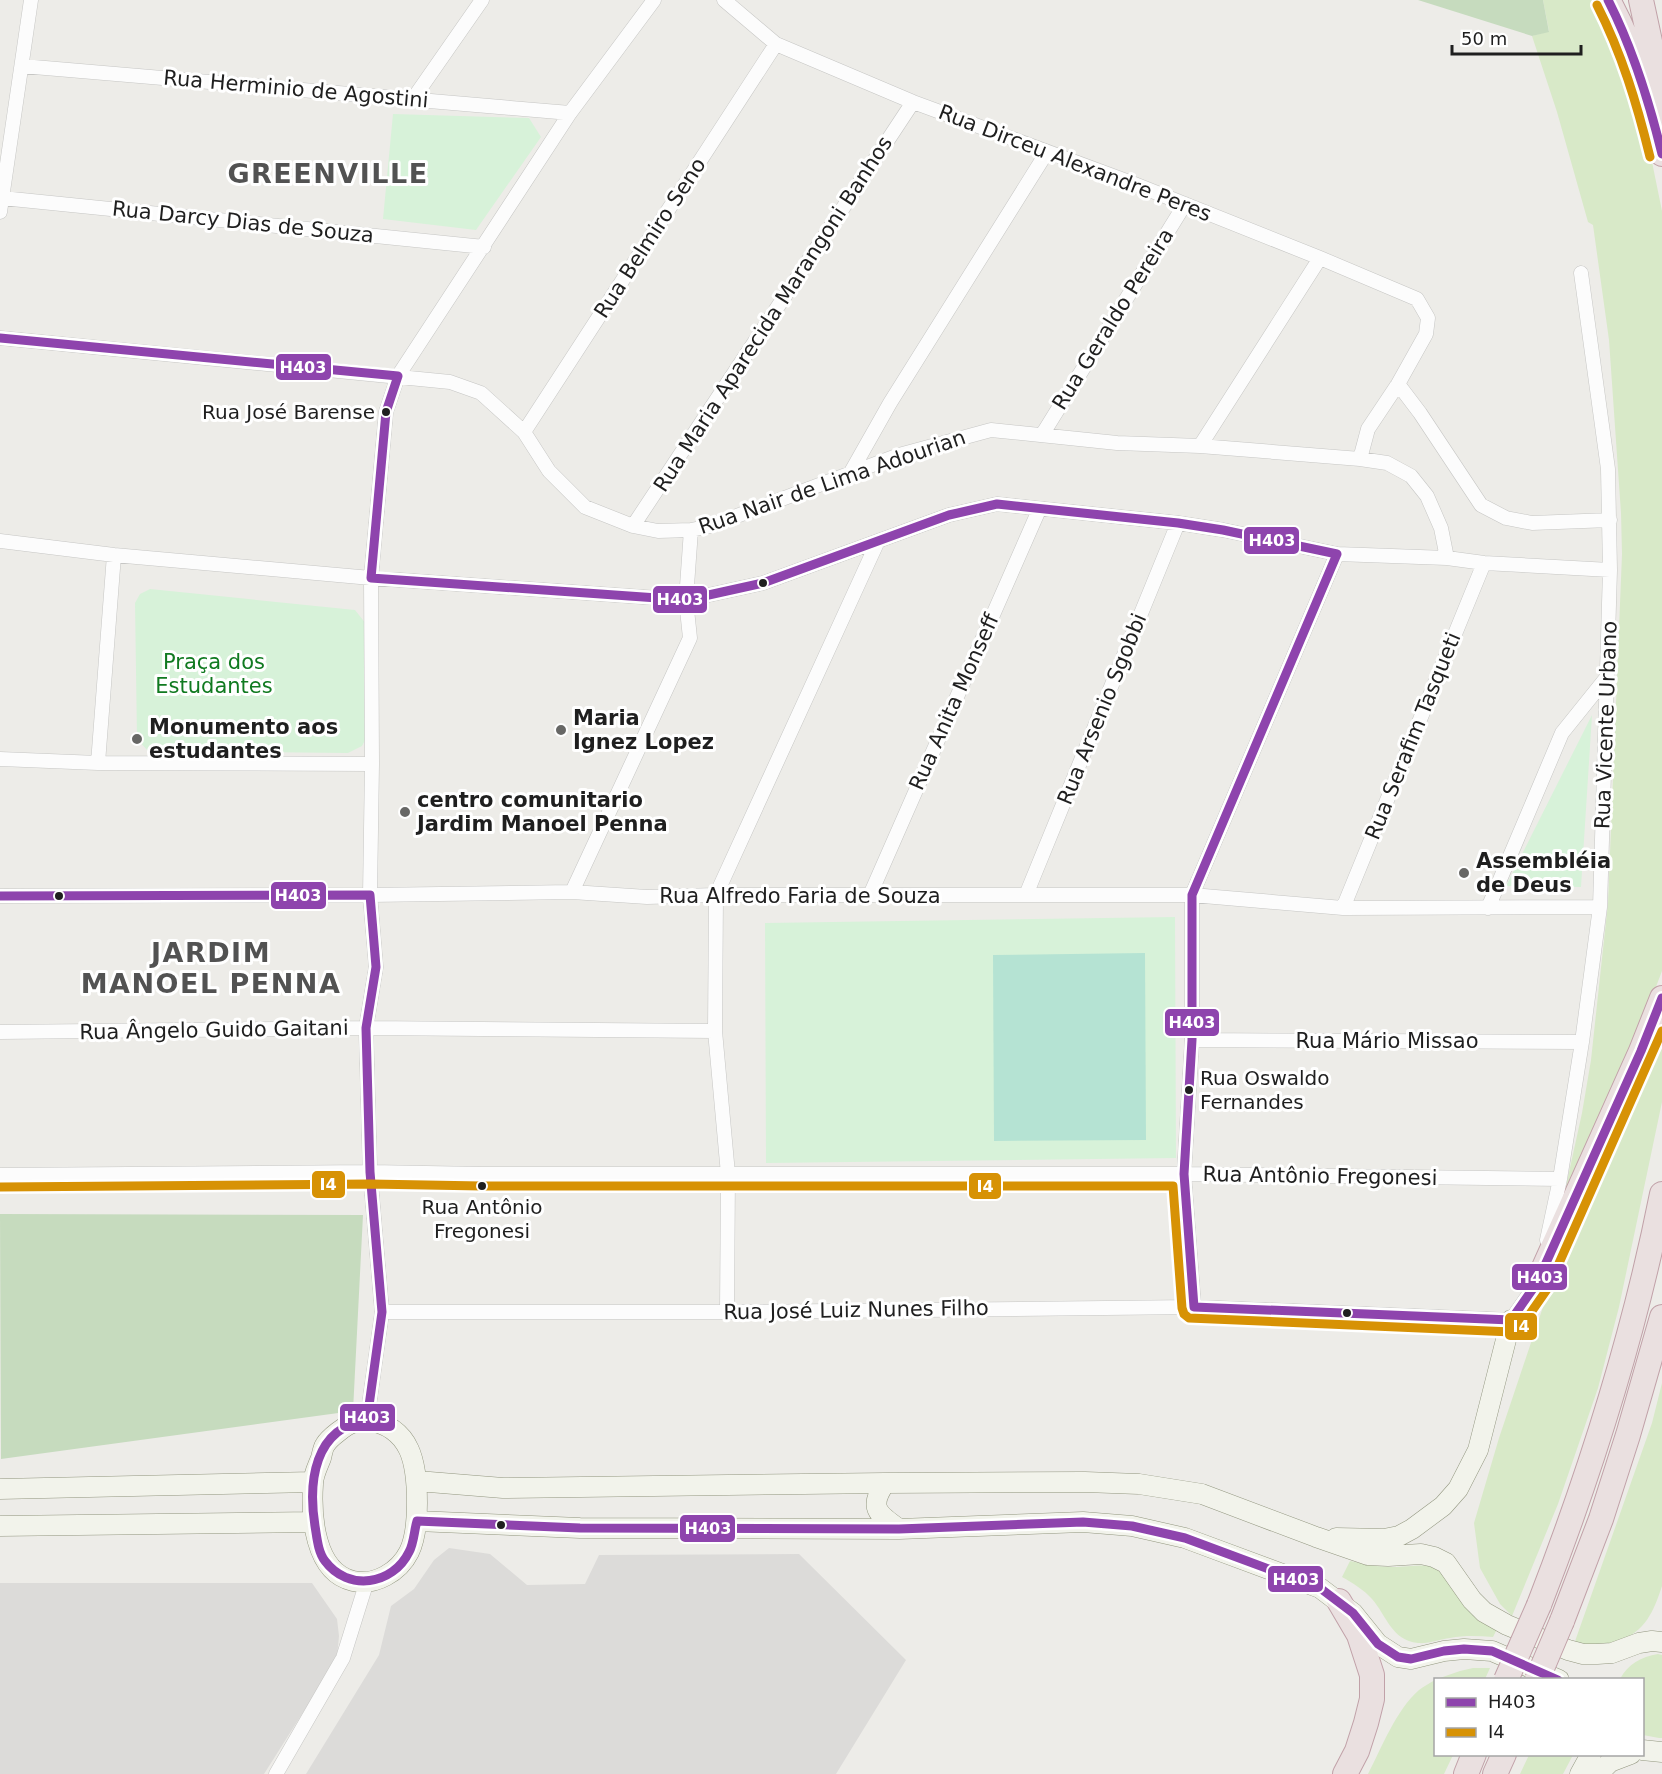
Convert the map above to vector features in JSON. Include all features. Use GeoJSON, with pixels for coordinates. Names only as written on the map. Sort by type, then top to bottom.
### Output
{"type":"FeatureCollection","features":[{"type":"Feature","properties":{"kind":"highway"},"geometry":{"type":"LineString","coordinates":[[1608,0],[1626,36],[1638,68],[1650,104],[1662,154]]}},
{"type":"Feature","properties":{"kind":"highway"},"geometry":{"type":"LineString","coordinates":[[1641,0],[1662,97]]}},
{"type":"Feature","properties":{"kind":"highway"},"geometry":{"type":"LineString","coordinates":[[1537,1283],[1641,1051],[1662,998]]}},
{"type":"Feature","properties":{"kind":"highway"},"geometry":{"type":"LineString","coordinates":[[1507,1678],[1539,1605],[1573,1516],[1625,1354],[1662,1194]]}},
{"type":"Feature","properties":{"kind":"highway"},"geometry":{"type":"LineString","coordinates":[[1538,1678],[1601,1519],[1632,1424],[1662,1317]]}},
{"type":"Feature","properties":{"kind":"highway"},"geometry":{"type":"LineString","coordinates":[[1338,1601],[1359,1635],[1371,1675],[1372,1699],[1357,1751],[1345,1774]]}},
{"type":"Feature","properties":{"kind":"highway"},"geometry":{"type":"LineString","coordinates":[[1466,1774],[1474,1756]]}},
{"type":"Feature","properties":{"kind":"highway"},"geometry":{"type":"LineString","coordinates":[[1495,1774],[1504,1756]]}},
{"type":"Feature","properties":{"kind":"main road"},"geometry":{"type":"LineString","coordinates":[[1316,1537],[1384,1539],[1399,1536],[1413,1529],[1443,1506],[1458,1489],[1478,1450],[1511,1320]]}},
{"type":"Feature","properties":{"kind":"main road"},"geometry":{"type":"LineString","coordinates":[[367,1420],[378,1422],[390,1427],[406,1443],[414,1461],[417,1481],[417,1521],[409,1552],[396,1569],[383,1579],[367,1581],[352,1581],[338,1574],[325,1561],[317,1542],[314,1522],[313,1482],[325,1444],[352,1423],[367,1420]]}},
{"type":"Feature","properties":{"kind":"main road"},"geometry":{"type":"LineString","coordinates":[[417,1481],[503,1488],[885,1482],[1139,1484],[1202,1494],[1368,1555],[1421,1554],[1434,1557],[1446,1563],[1472,1600],[1484,1612],[1507,1625],[1568,1650],[1583,1654],[1612,1653],[1639,1643],[1662,1642]]}},
{"type":"Feature","properties":{"kind":"main road"},"geometry":{"type":"LineString","coordinates":[[0,1489],[313,1482]]}},
{"type":"Feature","properties":{"kind":"main road"},"geometry":{"type":"LineString","coordinates":[[885,1482],[878,1495],[876,1506],[880,1515],[899,1529]]}},
{"type":"Feature","properties":{"kind":"main road"},"geometry":{"type":"LineString","coordinates":[[417,1521],[580,1528],[899,1529],[1083,1522],[1132,1526],[1185,1538],[1320,1588],[1353,1613],[1378,1644],[1398,1657],[1411,1659],[1464,1649],[1492,1651],[1554,1678]]}},
{"type":"Feature","properties":{"kind":"main road"},"geometry":{"type":"LineString","coordinates":[[0,1526],[314,1522]]}},
{"type":"Feature","properties":{"kind":"main road"},"geometry":{"type":"LineString","coordinates":[[1580,1774],[1590,1756]]}},
{"type":"Feature","properties":{"kind":"main road"},"geometry":{"type":"LineString","coordinates":[[1598,1774],[1610,1762],[1631,1756]]}},
{"type":"Feature","properties":{"kind":"street"},"geometry":{"type":"LineString","coordinates":[[1,205],[31,0]]}},
{"type":"Feature","properties":{"kind":"street"},"geometry":{"type":"LineString","coordinates":[[413,99],[482,0]]}},
{"type":"Feature","properties":{"kind":"street"},"geometry":{"type":"LineString","coordinates":[[367,1420],[382,1312],[370,1172],[366,1028],[376,967],[370,895],[371,578],[386,412],[398,376],[570,113],[654,0]]}},
{"type":"Feature","properties":{"kind":"street","name":"Rua Dirceu Alexandre Peres"},"geometry":{"type":"LineString","coordinates":[[724,0],[776,44],[913,102],[1185,204],[1417,299],[1428,318],[1426,334],[1398,384]]}},
{"type":"Feature","properties":{"kind":"street","name":"Rua Belmiro Seno"},"geometry":{"type":"LineString","coordinates":[[524,432],[776,44]]}},
{"type":"Feature","properties":{"kind":"street","name":"Rua Herminio de Agostini"},"geometry":{"type":"LineString","coordinates":[[22,66],[570,113]]}},
{"type":"Feature","properties":{"kind":"street","name":"Rua Maria Aparecida Marangoni Banhos"},"geometry":{"type":"LineString","coordinates":[[633,526],[913,102]]}},
{"type":"Feature","properties":{"kind":"street"},"geometry":{"type":"LineString","coordinates":[[851,472],[890,403],[1047,152]]}},
{"type":"Feature","properties":{"kind":"street","name":"Rua Geraldo Pereira"},"geometry":{"type":"LineString","coordinates":[[1042,435],[1185,204]]}},
{"type":"Feature","properties":{"kind":"street","name":"Rua Darcy Dias de Souza"},"geometry":{"type":"LineString","coordinates":[[1,205],[484,247]]}},
{"type":"Feature","properties":{"kind":"street"},"geometry":{"type":"LineString","coordinates":[[1200,446],[1320,258]]}},
{"type":"Feature","properties":{"kind":"street","name":"Rua Vicente Urbano"},"geometry":{"type":"LineString","coordinates":[[1537,1283],[1560,1179],[1582,1042],[1600,907],[1610,520],[1608,469],[1581,273]]}},
{"type":"Feature","properties":{"kind":"street","name":"Rua Nair de Lima Adourian"},"geometry":{"type":"LineString","coordinates":[[0,338],[450,382],[481,393],[524,432],[549,471],[585,507],[633,526],[658,531],[691,530],[710,526],[899,455],[991,430],[1118,443],[1200,446],[1387,463],[1411,476],[1427,496],[1441,528],[1447,558]]}},
{"type":"Feature","properties":{"kind":"street"},"geometry":{"type":"LineString","coordinates":[[1360,459],[1368,429],[1398,384],[1481,505],[1506,518],[1532,523],[1610,520]]}},
{"type":"Feature","properties":{"kind":"street"},"geometry":{"type":"LineString","coordinates":[[0,540],[114,555],[371,578],[686,600],[763,583],[949,515],[997,504],[1178,523],[1337,554],[1447,558],[1484,563],[1610,570]]}},
{"type":"Feature","properties":{"kind":"street","name":"Rua Anita Monseff"},"geometry":{"type":"LineString","coordinates":[[870,895],[1039,510]]}},
{"type":"Feature","properties":{"kind":"street","name":"Rua Arsenio Sgobbi"},"geometry":{"type":"LineString","coordinates":[[1026,895],[1178,523]]}},
{"type":"Feature","properties":{"kind":"street"},"geometry":{"type":"LineString","coordinates":[[572,892],[690,638],[686,600],[691,530]]}},
{"type":"Feature","properties":{"kind":"street"},"geometry":{"type":"LineString","coordinates":[[728,1312],[728,1174],[715,1031],[716,895],[878,541]]}},
{"type":"Feature","properties":{"kind":"street"},"geometry":{"type":"LineString","coordinates":[[1194,1307],[1184,1174],[1192,1040],[1192,895],[1337,554]]}},
{"type":"Feature","properties":{"kind":"street"},"geometry":{"type":"LineString","coordinates":[[98,763],[114,555]]}},
{"type":"Feature","properties":{"kind":"street","name":"Rua Serafim Tasqueti"},"geometry":{"type":"LineString","coordinates":[[1343,908],[1484,563]]}},
{"type":"Feature","properties":{"kind":"street"},"geometry":{"type":"LineString","coordinates":[[1488,908],[1562,733],[1607,677]]}},
{"type":"Feature","properties":{"kind":"street"},"geometry":{"type":"LineString","coordinates":[[0,759],[98,763],[372,764]]}},
{"type":"Feature","properties":{"kind":"street","name":"Rua Alfredo Faria de Souza"},"geometry":{"type":"LineString","coordinates":[[0,896],[572,892],[647,897],[1192,895],[1343,908],[1600,907]]}},
{"type":"Feature","properties":{"kind":"street","name":"Rua Ângelo Guido Gaitani"},"geometry":{"type":"LineString","coordinates":[[0,1032],[366,1028],[715,1031]]}},
{"type":"Feature","properties":{"kind":"street","name":"Rua Mário Missao"},"geometry":{"type":"LineString","coordinates":[[1192,1040],[1582,1042]]}},
{"type":"Feature","properties":{"kind":"street","name":"Rua Antônio Fregonesi"},"geometry":{"type":"LineString","coordinates":[[0,1174],[370,1172],[1184,1174],[1560,1179]]}},
{"type":"Feature","properties":{"kind":"street"},"geometry":{"type":"LineString","coordinates":[[1511,1320],[1537,1283]]}},
{"type":"Feature","properties":{"kind":"street","name":"Rua José Luiz Nunes Filho"},"geometry":{"type":"LineString","coordinates":[[382,1312],[728,1312],[1194,1307],[1511,1320]]}},
{"type":"Feature","properties":{"kind":"street"},"geometry":{"type":"LineString","coordinates":[[276,1774],[343,1658],[367,1581]]}},
{"type":"Feature","properties":{"kind":"shaded area"},"geometry":{"type":"Polygon","coordinates":[[[449,1548],[490,1554],[527,1585],[585,1584],[599,1555],[799,1554],[906,1660],[836,1774],[306,1774],[379,1655],[391,1606],[414,1589],[434,1560],[449,1548]]]}},
{"type":"Feature","properties":{"kind":"shaded area"},"geometry":{"type":"Polygon","coordinates":[[[0,1583],[312,1583],[337,1619],[339,1636],[337,1657],[264,1774],[0,1774],[0,1583]]]}},
{"type":"Feature","properties":{"kind":"green space"},"geometry":{"type":"Polygon","coordinates":[[[1418,0],[1543,0],[1549,32],[1532,36],[1418,0]]]}},
{"type":"Feature","properties":{"kind":"green space"},"geometry":{"type":"Polygon","coordinates":[[[1543,0],[1601,0],[1641,108],[1662,211],[1662,971],[1638,1034],[1564,1195],[1591,1060],[1608,903],[1622,554],[1609,340],[1593,225],[1588,222],[1557,112],[1532,36],[1549,31],[1543,0]]]}},
{"type":"Feature","properties":{"kind":"green space"},"geometry":{"type":"Polygon","coordinates":[[[393,114],[529,118],[541,137],[476,230],[383,219],[393,114]]]}},
{"type":"Feature","properties":{"kind":"green space","name":"Praça dos Estudantes"},"geometry":{"type":"Polygon","coordinates":[[[150,589],[355,610],[367,625],[367,736],[362,746],[348,753],[148,751],[137,739],[135,603],[140,594],[150,589]]]}},
{"type":"Feature","properties":{"kind":"green space"},"geometry":{"type":"Polygon","coordinates":[[[1592,715],[1581,887],[1506,886],[1592,715]]]}},
{"type":"Feature","properties":{"kind":"green space"},"geometry":{"type":"Polygon","coordinates":[[[1175,917],[1176,1158],[766,1163],[765,923],[1175,917]]]}},
{"type":"Feature","properties":{"kind":"green space"},"geometry":{"type":"Polygon","coordinates":[[[1145,953],[1146,1140],[994,1141],[993,955],[1145,953]]]}},
{"type":"Feature","properties":{"kind":"green space"},"geometry":{"type":"Polygon","coordinates":[[[1662,1025],[1662,1102],[1619,1307],[1598,1388],[1558,1504],[1512,1616],[1500,1604],[1480,1568],[1474,1523],[1499,1438],[1545,1301],[1662,1025]]]}},
{"type":"Feature","properties":{"kind":"green space"},"geometry":{"type":"Polygon","coordinates":[[[0,1214],[363,1215],[353,1411],[1,1459],[0,1214]]]}},
{"type":"Feature","properties":{"kind":"green space"},"geometry":{"type":"Polygon","coordinates":[[[1662,1383],[1662,1586],[1647,1620],[1628,1637],[1606,1648],[1573,1647],[1652,1423],[1662,1383]]]}},
{"type":"Feature","properties":{"kind":"green space"},"geometry":{"type":"Polygon","coordinates":[[[1350,1561],[1387,1567],[1425,1566],[1444,1571],[1498,1627],[1493,1637],[1461,1636],[1422,1643],[1409,1641],[1396,1632],[1369,1596],[1342,1577],[1350,1561]]]}},
{"type":"Feature","properties":{"kind":"green space"},"geometry":{"type":"Polygon","coordinates":[[[1662,1655],[1662,1738],[1644,1735],[1644,1678],[1621,1678],[1627,1669],[1646,1657],[1662,1655]]]}},
{"type":"Feature","properties":{"kind":"green space"},"geometry":{"type":"Polygon","coordinates":[[[1490,1668],[1485,1678],[1440,1678],[1460,1671],[1490,1668]]]}},
{"type":"Feature","properties":{"kind":"green space"},"geometry":{"type":"Polygon","coordinates":[[[1434,1681],[1434,1756],[1453,1756],[1444,1774],[1368,1774],[1390,1729],[1403,1708],[1419,1690],[1434,1681]]]}},
{"type":"Feature","properties":{"kind":"green space"},"geometry":{"type":"Polygon","coordinates":[[[1528,1756],[1572,1756],[1563,1774],[1520,1774],[1528,1756]]]}},
{"type":"Feature","properties":{"kind":"transit line","name":"H403"},"geometry":{"type":"LineString","coordinates":[[1608,0],[1640,76],[1662,154]]}},
{"type":"Feature","properties":{"kind":"transit line","name":"I4"},"geometry":{"type":"LineString","coordinates":[[1597,5],[1628,80],[1650,157]]}},
{"type":"Feature","properties":{"kind":"transit line","name":"H403"},"geometry":{"type":"LineString","coordinates":[[0,338],[398,376],[386,412],[371,578],[686,600],[763,583],[949,515],[997,504],[1178,523],[1337,554],[1192,895],[1192,1040],[1184,1174],[1194,1307],[1511,1320],[1537,1283],[1641,1051],[1662,998]]}},
{"type":"Feature","properties":{"kind":"transit line","name":"H403"},"geometry":{"type":"LineString","coordinates":[[0,896],[370,895],[376,967],[366,1028],[370,1172],[382,1312],[367,1420],[349,1425],[325,1445],[318,1459],[313,1492],[315,1526],[321,1553],[335,1571],[346,1577],[370,1580],[381,1578],[392,1572],[409,1552],[417,1521],[580,1528],[899,1529],[1083,1522],[1132,1526],[1185,1538],[1320,1588],[1353,1613],[1378,1644],[1398,1657],[1411,1659],[1464,1649],[1492,1651],[1553,1678]]}},
{"type":"Feature","properties":{"kind":"transit line","name":"I4"},"geometry":{"type":"LineString","coordinates":[[0,1187],[370,1184],[1173,1186],[1182,1308],[1184,1314],[1189,1318],[1512,1332],[1520,1328],[1548,1288],[1662,1031]]}},
{"type":"Feature","properties":{"kind":"place","name":"Rua José Barense"},"geometry":{"type":"Point","coordinates":[386,412]}},
{"type":"Feature","properties":{"kind":"place","name":"Maria Ignez Lopez"},"geometry":{"type":"Point","coordinates":[561,730]}},
{"type":"Feature","properties":{"kind":"place","name":"Monumento aos estudantes"},"geometry":{"type":"Point","coordinates":[137,739]}},
{"type":"Feature","properties":{"kind":"place","name":"centro comunitario Jardim Manoel Penna"},"geometry":{"type":"Point","coordinates":[405,812]}},
{"type":"Feature","properties":{"kind":"place","name":"Assembléia de Deus"},"geometry":{"type":"Point","coordinates":[1464,873]}},
{"type":"Feature","properties":{"kind":"place","name":"Rua Oswaldo Fernandes"},"geometry":{"type":"Point","coordinates":[1189,1090]}},
{"type":"Feature","properties":{"kind":"place","name":"Rua Antônio Fregonesi"},"geometry":{"type":"Point","coordinates":[482,1186]}},
{"type":"Feature","properties":{"kind":"district","name":"GREENVILLE"},"geometry":{"type":"Point","coordinates":[328,173]}},
{"type":"Feature","properties":{"kind":"district","name":"JARDIM MANOEL PENNA"},"geometry":{"type":"Point","coordinates":[211,968]}}]}
